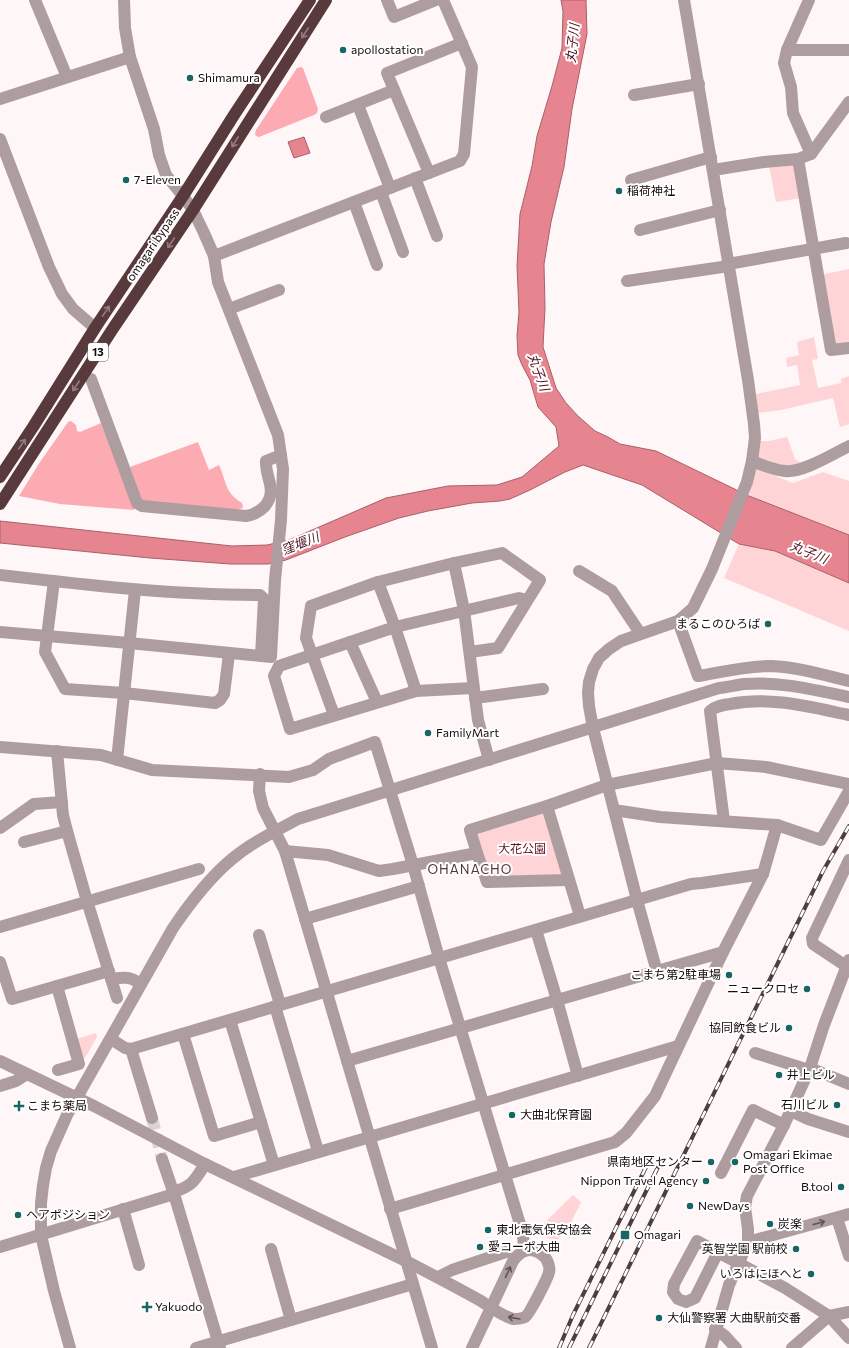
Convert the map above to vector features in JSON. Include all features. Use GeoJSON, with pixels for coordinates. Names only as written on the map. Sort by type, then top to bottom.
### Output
{"type":"FeatureCollection","features":[{"type":"Feature","properties":{"kind":"highway","name":"omagari bypass"},"geometry":{"type":"LineString","coordinates":[[0,477],[95,328],[183,196],[234,115],[310,0]]}},
{"type":"Feature","properties":{"kind":"highway","name":"omagari bypass"},"geometry":{"type":"LineString","coordinates":[[3,500],[112,330],[193,210],[326,0]]}},
{"type":"Feature","properties":{"kind":"street"},"geometry":{"type":"LineString","coordinates":[[34,0],[67,77]]}},
{"type":"Feature","properties":{"kind":"street"},"geometry":{"type":"LineString","coordinates":[[124,0],[125,28],[130,57],[145,98],[154,129],[159,155],[166,175],[193,210],[214,256],[218,282],[278,435],[283,469],[281,520],[275,580],[270,660]]}},
{"type":"Feature","properties":{"kind":"street"},"geometry":{"type":"LineString","coordinates":[[387,0],[394,17],[436,0]]}},
{"type":"Feature","properties":{"kind":"street"},"geometry":{"type":"LineString","coordinates":[[214,256],[460,161],[464,154],[472,67],[443,0]]}},
{"type":"Feature","properties":{"kind":"street"},"geometry":{"type":"LineString","coordinates":[[657,972],[593,728],[589,706],[589,682],[593,669],[599,658],[609,649],[621,641],[640,633],[678,621],[693,608],[712,569],[747,482],[755,438],[748,380],[684,0]]}},
{"type":"Feature","properties":{"kind":"street"},"geometry":{"type":"LineString","coordinates":[[809,0],[787,50],[784,63],[791,87],[793,113],[811,154]]}},
{"type":"Feature","properties":{"kind":"street"},"geometry":{"type":"LineString","coordinates":[[430,173],[387,73],[462,43]]}},
{"type":"Feature","properties":{"kind":"street"},"geometry":{"type":"LineString","coordinates":[[787,50],[849,50]]}},
{"type":"Feature","properties":{"kind":"street"},"geometry":{"type":"LineString","coordinates":[[0,100],[130,57]]}},
{"type":"Feature","properties":{"kind":"street"},"geometry":{"type":"LineString","coordinates":[[634,95],[699,84]]}},
{"type":"Feature","properties":{"kind":"street"},"geometry":{"type":"LineString","coordinates":[[326,118],[394,90]]}},
{"type":"Feature","properties":{"kind":"street"},"geometry":{"type":"LineString","coordinates":[[630,180],[712,164],[798,159],[811,154],[849,102]]}},
{"type":"Feature","properties":{"kind":"street"},"geometry":{"type":"LineString","coordinates":[[358,105],[386,190],[403,252]]}},
{"type":"Feature","properties":{"kind":"street"},"geometry":{"type":"LineString","coordinates":[[0,139],[46,260],[62,294],[73,309],[95,328]]}},
{"type":"Feature","properties":{"kind":"street"},"geometry":{"type":"LineString","coordinates":[[798,159],[831,350],[849,348]]}},
{"type":"Feature","properties":{"kind":"street"},"geometry":{"type":"LineString","coordinates":[[415,178],[437,236]]}},
{"type":"Feature","properties":{"kind":"street"},"geometry":{"type":"LineString","coordinates":[[354,202],[377,265]]}},
{"type":"Feature","properties":{"kind":"street"},"geometry":{"type":"LineString","coordinates":[[640,230],[720,210]]}},
{"type":"Feature","properties":{"kind":"street"},"geometry":{"type":"LineString","coordinates":[[627,282],[846,243]]}},
{"type":"Feature","properties":{"kind":"street"},"geometry":{"type":"LineString","coordinates":[[229,309],[280,290]]}},
{"type":"Feature","properties":{"kind":"street"},"geometry":{"type":"LineString","coordinates":[[91,379],[137,503],[142,506],[246,516],[253,515],[260,511],[267,503],[271,494],[270,482],[265,468],[266,461],[281,455]]}},
{"type":"Feature","properties":{"kind":"street"},"geometry":{"type":"LineString","coordinates":[[752,461],[766,467],[786,471],[800,470],[849,446]]}},
{"type":"Feature","properties":{"kind":"street"},"geometry":{"type":"LineString","coordinates":[[334,715],[306,638],[310,606],[378,582],[502,553],[540,580],[498,648],[470,652]]}},
{"type":"Feature","properties":{"kind":"street"},"geometry":{"type":"LineString","coordinates":[[454,563],[464,610],[478,720],[489,760]]}},
{"type":"Feature","properties":{"kind":"street"},"geometry":{"type":"LineString","coordinates":[[579,571],[612,591],[640,633]]}},
{"type":"Feature","properties":{"kind":"street"},"geometry":{"type":"LineString","coordinates":[[0,575],[135,590],[260,595],[264,599],[270,660],[290,729],[416,691],[474,693],[543,689]]}},
{"type":"Feature","properties":{"kind":"street"},"geometry":{"type":"LineString","coordinates":[[54,581],[45,652],[64,689],[215,703],[220,700],[224,694],[229,654]]}},
{"type":"Feature","properties":{"kind":"street"},"geometry":{"type":"LineString","coordinates":[[378,582],[395,627],[416,691]]}},
{"type":"Feature","properties":{"kind":"street"},"geometry":{"type":"LineString","coordinates":[[117,760],[135,590]]}},
{"type":"Feature","properties":{"kind":"street"},"geometry":{"type":"LineString","coordinates":[[0,632],[129,643],[270,660],[312,655],[395,627],[519,598],[527,600]]}},
{"type":"Feature","properties":{"kind":"street"},"geometry":{"type":"LineString","coordinates":[[678,621],[698,676],[741,668],[771,666],[849,681]]}},
{"type":"Feature","properties":{"kind":"street"},"geometry":{"type":"LineString","coordinates":[[350,642],[377,702]]}},
{"type":"Feature","properties":{"kind":"street"},"geometry":{"type":"LineString","coordinates":[[70,1348],[54,1291],[41,1235],[43,1185],[49,1156],[67,1115],[177,922],[199,893],[232,859],[248,847],[298,819],[705,692],[744,684],[765,684],[791,685],[849,697]]}},
{"type":"Feature","properties":{"kind":"street"},"geometry":{"type":"LineString","coordinates":[[724,821],[710,711],[715,707],[750,700],[768,700],[785,702],[849,716]]}},
{"type":"Feature","properties":{"kind":"street"},"geometry":{"type":"LineString","coordinates":[[0,747],[101,755],[152,770],[260,774],[289,777],[313,770],[329,759],[375,742],[391,790],[439,958],[506,1174],[523,1234],[524,1250]]}},
{"type":"Feature","properties":{"kind":"street"},"geometry":{"type":"LineString","coordinates":[[57,751],[62,802],[67,831],[117,998]]}},
{"type":"Feature","properties":{"kind":"street"},"geometry":{"type":"LineString","coordinates":[[569,880],[487,882],[470,830],[547,806],[607,785],[717,763],[766,767],[849,784]]}},
{"type":"Feature","properties":{"kind":"street"},"geometry":{"type":"LineString","coordinates":[[260,774],[259,791],[263,808],[284,851],[432,1348]]}},
{"type":"Feature","properties":{"kind":"street"},"geometry":{"type":"LineString","coordinates":[[614,810],[660,817],[777,825],[821,840],[849,791]]}},
{"type":"Feature","properties":{"kind":"street"},"geometry":{"type":"LineString","coordinates":[[0,828],[34,804],[62,802]]}},
{"type":"Feature","properties":{"kind":"street"},"geometry":{"type":"LineString","coordinates":[[547,806],[580,916]]}},
{"type":"Feature","properties":{"kind":"street"},"geometry":{"type":"LineString","coordinates":[[390,1209],[615,1142],[626,1133],[655,1096],[723,952],[763,874],[777,825]]}},
{"type":"Feature","properties":{"kind":"street"},"geometry":{"type":"LineString","coordinates":[[24,842],[67,831]]}},
{"type":"Feature","properties":{"kind":"street"},"geometry":{"type":"LineString","coordinates":[[284,851],[328,855],[379,871],[393,870],[478,853]]}},
{"type":"Feature","properties":{"kind":"street"},"geometry":{"type":"LineString","coordinates":[[711,1348],[715,1329],[729,1285],[738,1263],[745,1252],[748,1242],[745,1207],[747,1196],[791,1111],[809,1069],[824,1025],[845,981],[848,963],[814,944],[812,938],[849,860]]}},
{"type":"Feature","properties":{"kind":"street"},"geometry":{"type":"LineString","coordinates":[[0,927],[199,869]]}},
{"type":"Feature","properties":{"kind":"street"},"geometry":{"type":"LineString","coordinates":[[111,1039],[125,1048],[131,1049],[692,884],[763,874]]}},
{"type":"Feature","properties":{"kind":"street"},"geometry":{"type":"LineString","coordinates":[[305,919],[419,886]]}},
{"type":"Feature","properties":{"kind":"street"},"geometry":{"type":"LineString","coordinates":[[536,930],[558,1000],[578,1076]]}},
{"type":"Feature","properties":{"kind":"street"},"geometry":{"type":"LineString","coordinates":[[259,935],[318,1152]]}},
{"type":"Feature","properties":{"kind":"street"},"geometry":{"type":"LineString","coordinates":[[346,1061],[723,952]]}},
{"type":"Feature","properties":{"kind":"street"},"geometry":{"type":"LineString","coordinates":[[0,962],[12,999],[57,986],[110,975],[133,978],[142,984]]}},
{"type":"Feature","properties":{"kind":"street"},"geometry":{"type":"LineString","coordinates":[[57,986],[79,1064],[58,1070]]}},
{"type":"Feature","properties":{"kind":"street"},"geometry":{"type":"LineString","coordinates":[[230,1020],[274,1165]]}},
{"type":"Feature","properties":{"kind":"street"},"geometry":{"type":"LineString","coordinates":[[183,1034],[214,1136],[261,1122]]}},
{"type":"Feature","properties":{"kind":"street"},"geometry":{"type":"LineString","coordinates":[[234,1177],[678,1046]]}},
{"type":"Feature","properties":{"kind":"street"},"geometry":{"type":"LineString","coordinates":[[131,1049],[152,1118]]}},
{"type":"Feature","properties":{"kind":"street"},"geometry":{"type":"LineString","coordinates":[[755,1053],[809,1069],[849,1084]]}},
{"type":"Feature","properties":{"kind":"street"},"geometry":{"type":"LineString","coordinates":[[0,1061],[77,1098],[205,1164],[438,1277],[491,1307],[512,1318],[521,1319],[527,1316],[549,1271],[548,1262],[544,1256],[537,1251],[530,1249],[524,1250],[517,1255],[513,1261],[491,1307],[472,1348]]}},
{"type":"Feature","properties":{"kind":"street"},"geometry":{"type":"LineString","coordinates":[[0,1086],[16,1081],[26,1074]]}},
{"type":"Feature","properties":{"kind":"street"},"geometry":{"type":"LineString","coordinates":[[720,1173],[752,1110],[784,1125]]}},
{"type":"Feature","properties":{"kind":"street"},"geometry":{"type":"LineString","coordinates":[[791,1111],[808,1119],[849,1132]]}},
{"type":"Feature","properties":{"kind":"street"},"geometry":{"type":"LineString","coordinates":[[162,1159],[174,1193],[219,1345]]}},
{"type":"Feature","properties":{"kind":"street"},"geometry":{"type":"LineString","coordinates":[[0,1247],[174,1193],[191,1184],[205,1164]]}},
{"type":"Feature","properties":{"kind":"street"},"geometry":{"type":"LineString","coordinates":[[123,1209],[139,1265]]}},
{"type":"Feature","properties":{"kind":"street"},"geometry":{"type":"LineString","coordinates":[[748,1242],[849,1214]]}},
{"type":"Feature","properties":{"kind":"street"},"geometry":{"type":"LineString","coordinates":[[837,1218],[849,1256]]}},
{"type":"Feature","properties":{"kind":"street"},"geometry":{"type":"LineString","coordinates":[[718,1252],[695,1298],[686,1302],[678,1299],[673,1292],[674,1284],[697,1241],[718,1252],[738,1263],[786,1288],[829,1316],[849,1338]]}},
{"type":"Feature","properties":{"kind":"street"},"geometry":{"type":"LineString","coordinates":[[271,1249],[291,1320]]}},
{"type":"Feature","properties":{"kind":"street"},"geometry":{"type":"LineString","coordinates":[[438,1277],[452,1270],[506,1252]]}},
{"type":"Feature","properties":{"kind":"street"},"geometry":{"type":"LineString","coordinates":[[196,1348],[219,1345],[291,1320],[413,1284]]}},
{"type":"Feature","properties":{"kind":"street"},"geometry":{"type":"LineString","coordinates":[[792,1348],[829,1316],[849,1312]]}},
{"type":"Feature","properties":{"kind":"street"},"geometry":{"type":"LineString","coordinates":[[715,1329],[725,1336],[736,1348]]}},
{"type":"Feature","properties":{"kind":"green space"},"geometry":{"type":"Polygon","coordinates":[[[796,164],[801,198],[776,202],[769,166],[796,164]]]}},
{"type":"Feature","properties":{"kind":"green space"},"geometry":{"type":"Polygon","coordinates":[[[849,269],[849,344],[834,345],[820,275],[849,269]]]}},
{"type":"Feature","properties":{"kind":"green space"},"geometry":{"type":"Polygon","coordinates":[[[814,337],[818,359],[812,360],[818,388],[841,383],[841,379],[849,376],[849,424],[840,427],[833,398],[781,410],[758,413],[756,394],[800,385],[797,365],[787,367],[786,358],[799,355],[797,342],[814,337]]]}},
{"type":"Feature","properties":{"kind":"green space"},"geometry":{"type":"Polygon","coordinates":[[[787,437],[795,459],[801,463],[785,467],[758,457],[760,441],[769,441],[787,437]]]}},
{"type":"Feature","properties":{"kind":"green space"},"geometry":{"type":"Polygon","coordinates":[[[755,468],[793,483],[823,472],[849,481],[849,535],[749,496],[755,468]]]}},
{"type":"Feature","properties":{"kind":"green space"},"geometry":{"type":"Polygon","coordinates":[[[739,544],[775,551],[849,583],[849,631],[724,578],[739,544]]]}},
{"type":"Feature","properties":{"kind":"green space","name":"大花公園"},"geometry":{"type":"Polygon","coordinates":[[[545,813],[563,873],[561,877],[488,876],[477,835],[479,831],[545,813]]]}},
{"type":"Feature","properties":{"kind":"green space"},"geometry":{"type":"Polygon","coordinates":[[[96,1033],[97,1037],[85,1058],[81,1059],[76,1039],[96,1033]]]}},
{"type":"Feature","properties":{"kind":"green space"},"geometry":{"type":"Polygon","coordinates":[[[573,1195],[581,1202],[569,1227],[563,1229],[557,1243],[536,1231],[573,1195]]]}},
{"type":"Feature","properties":{"kind":"shaded area"},"geometry":{"type":"Polygon","coordinates":[[[297,68],[303,68],[318,109],[317,113],[259,137],[256,136],[256,130],[297,68]]]}},
{"type":"Feature","properties":{"kind":"shaded area"},"geometry":{"type":"Polygon","coordinates":[[[71,421],[76,425],[77,431],[80,432],[101,423],[135,505],[134,510],[60,504],[19,496],[38,465],[68,422],[71,421]]]}},
{"type":"Feature","properties":{"kind":"shaded area"},"geometry":{"type":"Polygon","coordinates":[[[198,442],[209,470],[219,465],[229,491],[242,503],[243,508],[232,511],[143,504],[130,467],[198,442]]]}},
{"type":"Feature","properties":{"kind":"water"},"geometry":{"type":"Polygon","coordinates":[[[561,0],[586,0],[587,34],[572,109],[564,167],[551,222],[544,264],[545,308],[543,347],[556,388],[566,403],[595,431],[620,444],[656,451],[749,496],[849,535],[849,583],[775,551],[739,544],[642,485],[583,465],[565,472],[510,499],[472,503],[399,518],[286,560],[268,564],[230,564],[150,558],[0,543],[0,521],[232,546],[267,545],[289,540],[386,498],[448,486],[497,485],[522,477],[559,446],[556,427],[538,407],[530,380],[518,355],[517,336],[519,312],[517,266],[520,214],[532,166],[537,136],[562,48],[563,11],[561,0]]]}},
{"type":"Feature","properties":{"kind":"water"},"geometry":{"type":"Polygon","coordinates":[[[304,137],[310,153],[294,158],[288,142],[304,137]]]}},
{"type":"Feature","properties":{"kind":"tunnel"},"geometry":{"type":"LineString","coordinates":[[152,1118],[162,1159]]}},
{"type":"Feature","properties":{"kind":"railway"},"geometry":{"type":"LineString","coordinates":[[589,1348],[823,871],[849,826]]}},
{"type":"Feature","properties":{"kind":"railway"},"geometry":{"type":"LineString","coordinates":[[559,1348],[573,1315],[648,1163]]}},
{"type":"Feature","properties":{"kind":"railway"},"geometry":{"type":"LineString","coordinates":[[569,1348],[658,1167]]}},
{"type":"Feature","properties":{"kind":"place","name":"apollostation"},"geometry":{"type":"Point","coordinates":[343,50]}},
{"type":"Feature","properties":{"kind":"place","name":"Shimamura"},"geometry":{"type":"Point","coordinates":[190,78]}},
{"type":"Feature","properties":{"kind":"place","name":"7-Eleven"},"geometry":{"type":"Point","coordinates":[126,180]}},
{"type":"Feature","properties":{"kind":"place","name":"稲荷神社"},"geometry":{"type":"Point","coordinates":[619,191]}},
{"type":"Feature","properties":{"kind":"place","name":"まるこのひろば"},"geometry":{"type":"Point","coordinates":[768,624]}},
{"type":"Feature","properties":{"kind":"place","name":"FamilyMart"},"geometry":{"type":"Point","coordinates":[428,733]}},
{"type":"Feature","properties":{"kind":"place","name":"こまち第2駐車場"},"geometry":{"type":"Point","coordinates":[729,975]}},
{"type":"Feature","properties":{"kind":"place","name":"ニュークロセ"},"geometry":{"type":"Point","coordinates":[807,989]}},
{"type":"Feature","properties":{"kind":"place","name":"協同飲食ビル"},"geometry":{"type":"Point","coordinates":[789,1028]}},
{"type":"Feature","properties":{"kind":"place","name":"井上ビル"},"geometry":{"type":"Point","coordinates":[779,1075]}},
{"type":"Feature","properties":{"kind":"place","name":"石川ビル"},"geometry":{"type":"Point","coordinates":[837,1105]}},
{"type":"Feature","properties":{"kind":"place","name":"こまち薬局"},"geometry":{"type":"Point","coordinates":[19,1106]}},
{"type":"Feature","properties":{"kind":"place","name":"大曲北保育園"},"geometry":{"type":"Point","coordinates":[512,1115]}},
{"type":"Feature","properties":{"kind":"place","name":"県南地区センター"},"geometry":{"type":"Point","coordinates":[711,1162]}},
{"type":"Feature","properties":{"kind":"place","name":"Omagari Ekimae Post Office"},"geometry":{"type":"Point","coordinates":[735,1162]}},
{"type":"Feature","properties":{"kind":"place","name":"Nippon Travel Agency"},"geometry":{"type":"Point","coordinates":[706,1181]}},
{"type":"Feature","properties":{"kind":"place","name":"B.tool"},"geometry":{"type":"Point","coordinates":[841,1187]}},
{"type":"Feature","properties":{"kind":"place","name":"NewDays"},"geometry":{"type":"Point","coordinates":[690,1206]}},
{"type":"Feature","properties":{"kind":"place","name":"ヘアポジション"},"geometry":{"type":"Point","coordinates":[18,1215]}},
{"type":"Feature","properties":{"kind":"place","name":"炭楽"},"geometry":{"type":"Point","coordinates":[770,1224]}},
{"type":"Feature","properties":{"kind":"place","name":"東北電気保安協会"},"geometry":{"type":"Point","coordinates":[488,1230]}},
{"type":"Feature","properties":{"kind":"place","name":"Omagari"},"geometry":{"type":"Point","coordinates":[625,1235]}},
{"type":"Feature","properties":{"kind":"place","name":"愛コーポ大曲"},"geometry":{"type":"Point","coordinates":[480,1247]}},
{"type":"Feature","properties":{"kind":"place","name":"英智学園 駅前校"},"geometry":{"type":"Point","coordinates":[796,1249]}},
{"type":"Feature","properties":{"kind":"place","name":"いろはにほへと"},"geometry":{"type":"Point","coordinates":[811,1274]}},
{"type":"Feature","properties":{"kind":"place","name":"Yakuodo"},"geometry":{"type":"Point","coordinates":[147,1307]}},
{"type":"Feature","properties":{"kind":"place","name":"大仙警察署 大曲駅前交番"},"geometry":{"type":"Point","coordinates":[659,1318]}},
{"type":"Feature","properties":{"kind":"district","name":"OHANACHO"},"geometry":{"type":"Point","coordinates":[470,869]}},
{"type":"Feature","properties":{"kind":"water label","name":"丸子川"},"geometry":{"type":"Point","coordinates":[572,43]}},
{"type":"Feature","properties":{"kind":"water label","name":"丸子川"},"geometry":{"type":"Point","coordinates":[539,372]}},
{"type":"Feature","properties":{"kind":"water label","name":"窪堰川"},"geometry":{"type":"Point","coordinates":[300,543]}},
{"type":"Feature","properties":{"kind":"water label","name":"丸子川"},"geometry":{"type":"Point","coordinates":[809,552]}}]}
